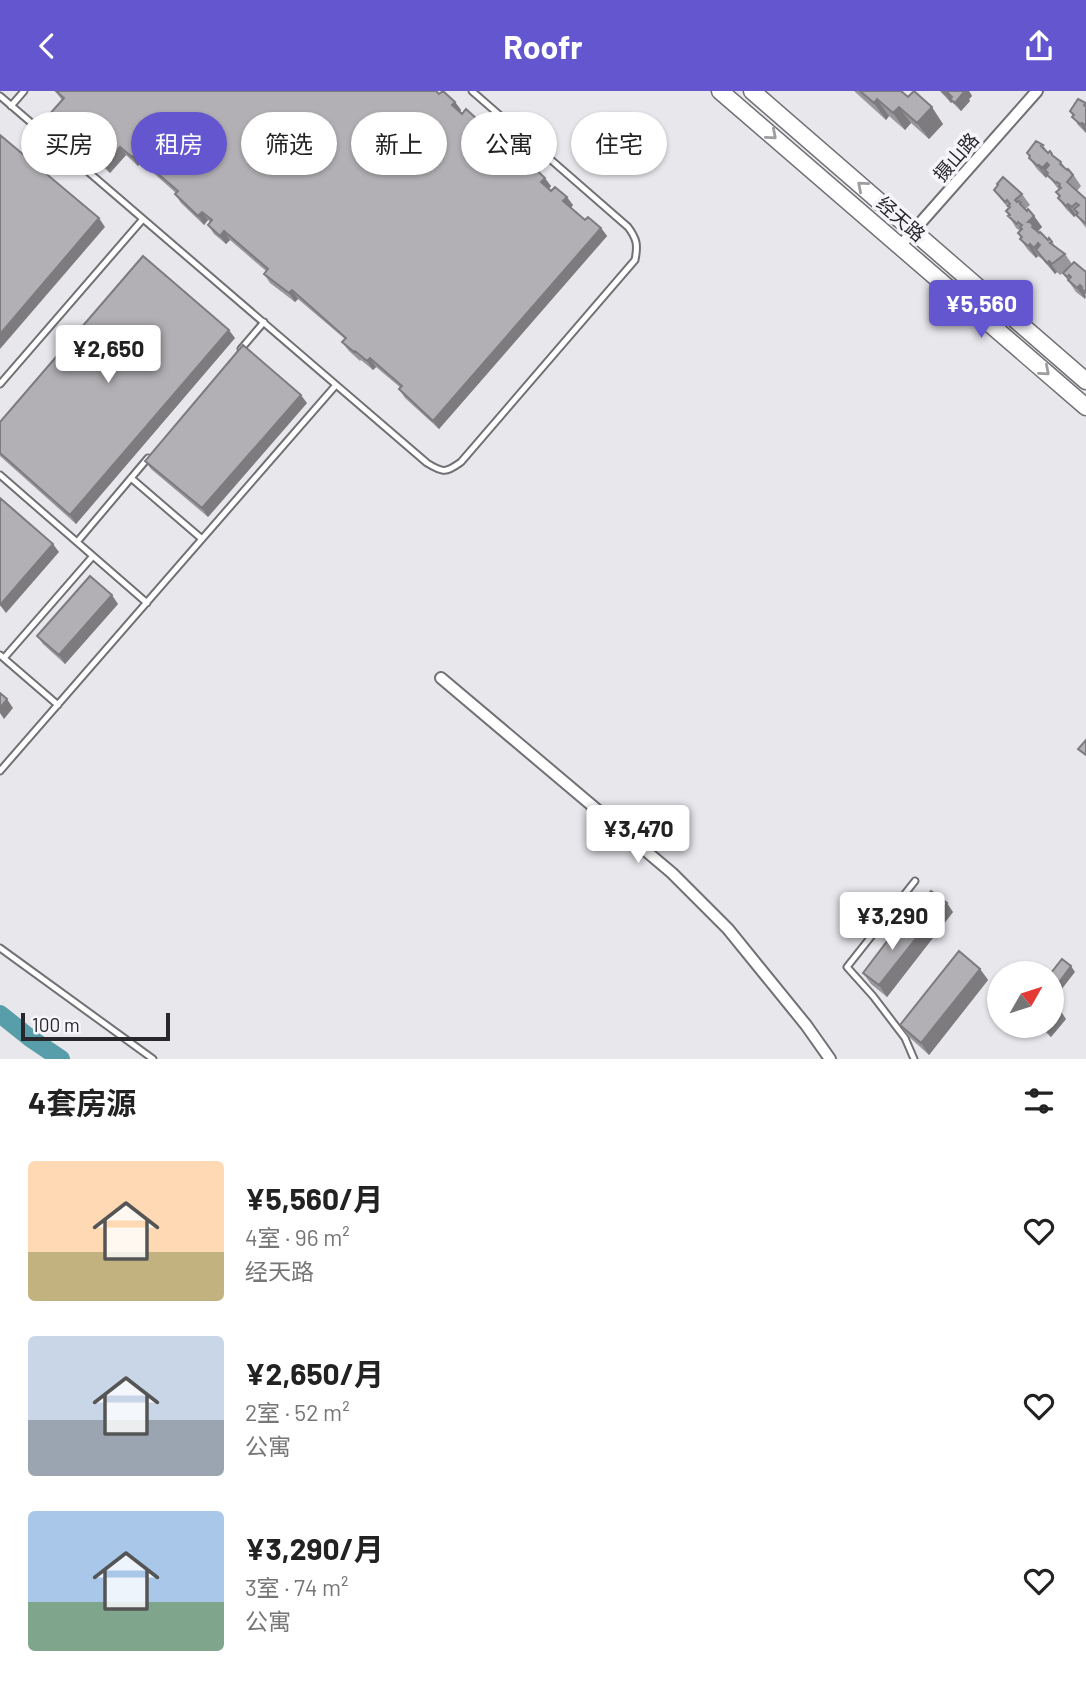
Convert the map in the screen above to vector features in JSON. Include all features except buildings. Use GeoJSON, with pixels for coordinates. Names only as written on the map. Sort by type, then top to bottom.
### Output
{"type":"FeatureCollection","features":[{"type":"Feature","properties":{"kind":"main road","name":"经天路"},"geometry":{"type":"LineString","coordinates":[[720,91],[1086,407]]}},
{"type":"Feature","properties":{"kind":"main road","name":"经天路"},"geometry":{"type":"LineString","coordinates":[[752,91],[1086,381]]}},
{"type":"Feature","properties":{"kind":"street","name":"摄山路"},"geometry":{"type":"LineString","coordinates":[[900,246],[1037,91]]}},
{"type":"Feature","properties":{"kind":"street"},"geometry":{"type":"LineString","coordinates":[[441,678],[672,873],[728,929],[806,1025],[830,1059]]}},
{"type":"Feature","properties":{"kind":"lane"},"geometry":{"type":"LineString","coordinates":[[11,106],[24,91]]}},
{"type":"Feature","properties":{"kind":"lane"},"geometry":{"type":"LineString","coordinates":[[0,96],[440,471],[450,470],[461,462],[635,260],[638,246],[628,227],[471,91]]}},
{"type":"Feature","properties":{"kind":"lane"},"geometry":{"type":"LineString","coordinates":[[0,384],[143,219]]}},
{"type":"Feature","properties":{"kind":"lane"},"geometry":{"type":"LineString","coordinates":[[237,353],[264,322]]}},
{"type":"Feature","properties":{"kind":"lane"},"geometry":{"type":"LineString","coordinates":[[0,771],[337,385]]}},
{"type":"Feature","properties":{"kind":"lane"},"geometry":{"type":"LineString","coordinates":[[77,542],[149,458]]}},
{"type":"Feature","properties":{"kind":"lane"},"geometry":{"type":"LineString","coordinates":[[0,475],[147,603]]}},
{"type":"Feature","properties":{"kind":"lane"},"geometry":{"type":"LineString","coordinates":[[131,478],[202,539]]}},
{"type":"Feature","properties":{"kind":"lane"},"geometry":{"type":"LineString","coordinates":[[58,705],[2,657],[93,556]]}},
{"type":"Feature","properties":{"kind":"lane"},"geometry":{"type":"LineString","coordinates":[[914,1059],[905,1038],[847,967],[915,881]]}},
{"type":"Feature","properties":{"kind":"lane"},"geometry":{"type":"LineString","coordinates":[[0,948],[153,1059]]}},
{"type":"Feature","properties":{"kind":"waterway"},"geometry":{"type":"LineString","coordinates":[[0,1014],[61,1059]]}}]}
